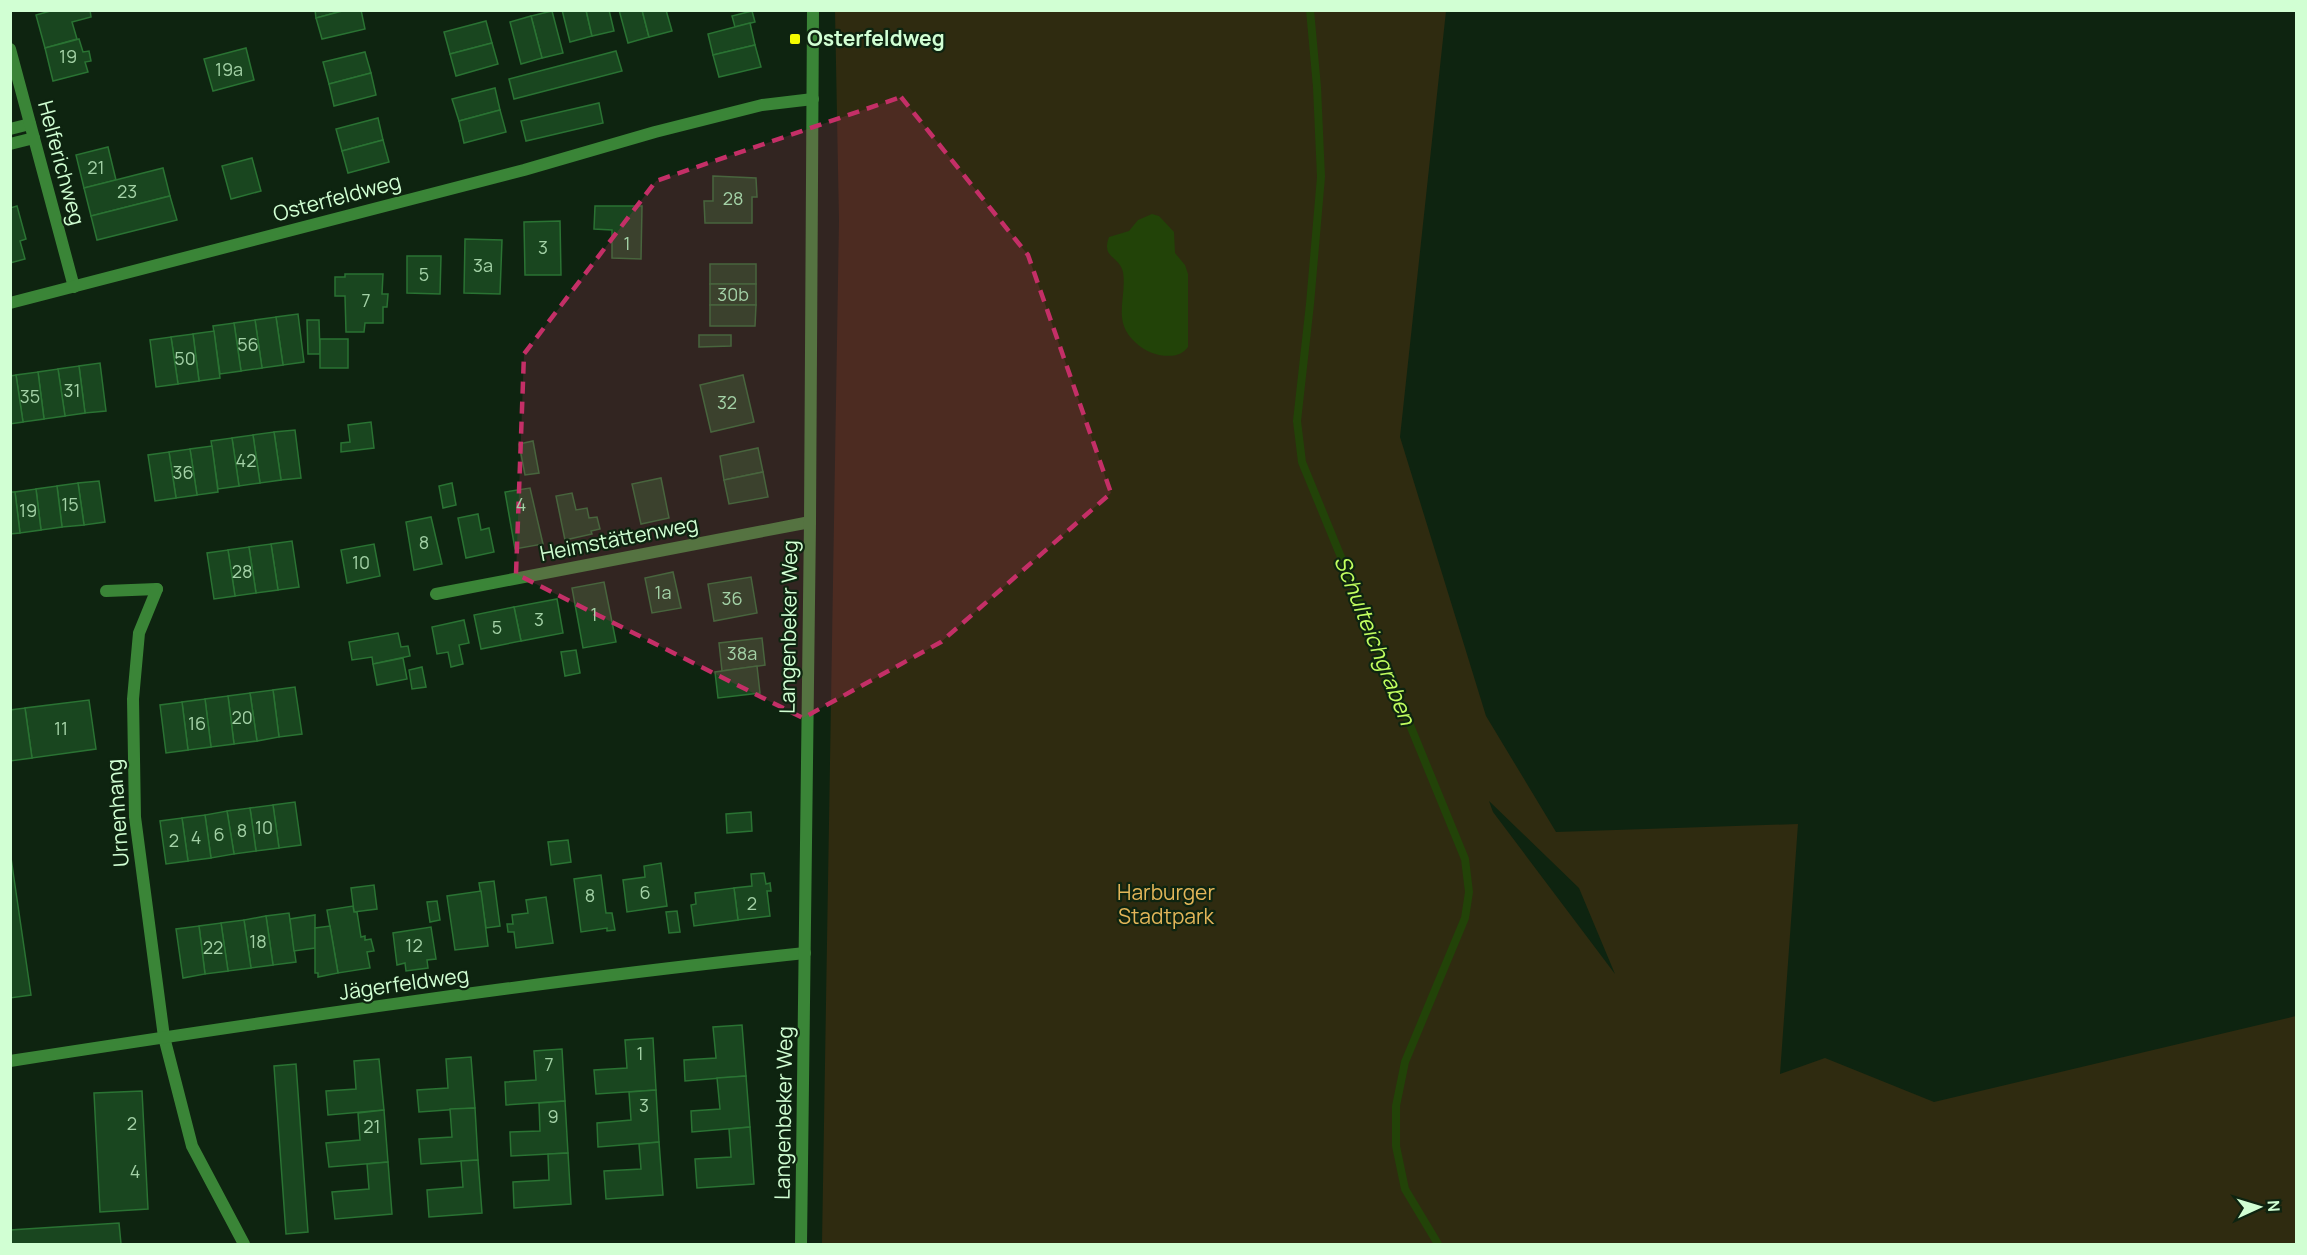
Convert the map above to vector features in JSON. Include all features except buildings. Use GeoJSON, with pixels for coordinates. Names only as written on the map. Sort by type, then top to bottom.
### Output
{"type":"FeatureCollection","features":[{"type":"Feature","properties":{"kind":"street","name":"Langenbeker Weg"},"geometry":{"type":"LineString","coordinates":[[801,1245],[810,522],[813,10]]}},
{"type":"Feature","properties":{"kind":"street","name":"Helferichweg"},"geometry":{"type":"LineString","coordinates":[[10,49],[74,287]]}},
{"type":"Feature","properties":{"kind":"street","name":"Osterfeldweg"},"geometry":{"type":"LineString","coordinates":[[10,303],[524,170],[655,132],[762,105],[813,99]]}},
{"type":"Feature","properties":{"kind":"street"},"geometry":{"type":"LineString","coordinates":[[10,129],[30,124]]}},
{"type":"Feature","properties":{"kind":"street"},"geometry":{"type":"LineString","coordinates":[[10,144],[34,138]]}},
{"type":"Feature","properties":{"kind":"street","name":"Heimstättenweg"},"geometry":{"type":"LineString","coordinates":[[436,594],[810,522]]}},
{"type":"Feature","properties":{"kind":"street","name":"Urnenhang"},"geometry":{"type":"LineString","coordinates":[[106,591],[157,589],[139,633],[133,699],[133,774],[135,817],[164,1037],[192,1146],[244,1245]]}},
{"type":"Feature","properties":{"kind":"street","name":"Jägerfeldweg"},"geometry":{"type":"LineString","coordinates":[[10,1061],[164,1037],[656,969],[805,953]]}},
{"type":"Feature","properties":{"kind":"highlighted area"},"geometry":{"type":"Polygon","coordinates":[[[901,97],[1028,255],[1111,493],[941,642],[803,718],[516,574],[524,354],[656,181],[901,97]]]}},
{"type":"Feature","properties":{"kind":"green space","name":"Harburger Stadtpark"},"geometry":{"type":"Polygon","coordinates":[[[835,11],[1446,11],[1400,437],[1486,716],[1556,832],[1798,824],[1780,1074],[1825,1058],[1934,1102],[2296,1016],[2296,1244],[822,1244],[839,221],[835,11]],[[1489,801],[1493,812],[1615,974],[1579,888],[1489,801]]]}},
{"type":"Feature","properties":{"kind":"shaded area"},"geometry":{"type":"Polygon","coordinates":[[[1152,214],[1159,216],[1174,232],[1175,253],[1185,265],[1188,274],[1188,347],[1172,356],[1148,351],[1135,342],[1126,331],[1122,315],[1123,272],[1107,249],[1109,237],[1129,231],[1138,220],[1152,214]]]}},
{"type":"Feature","properties":{"kind":"waterway","name":"Schulteichgraben"},"geometry":{"type":"LineString","coordinates":[[1310,10],[1317,87],[1321,177],[1297,421],[1302,462],[1465,859],[1469,892],[1465,918],[1405,1062],[1396,1106],[1396,1146],[1405,1189],[1438,1244]]}},
{"type":"Feature","properties":{"kind":"place","name":"Osterfeldweg"},"geometry":{"type":"Point","coordinates":[795,39]}}]}
